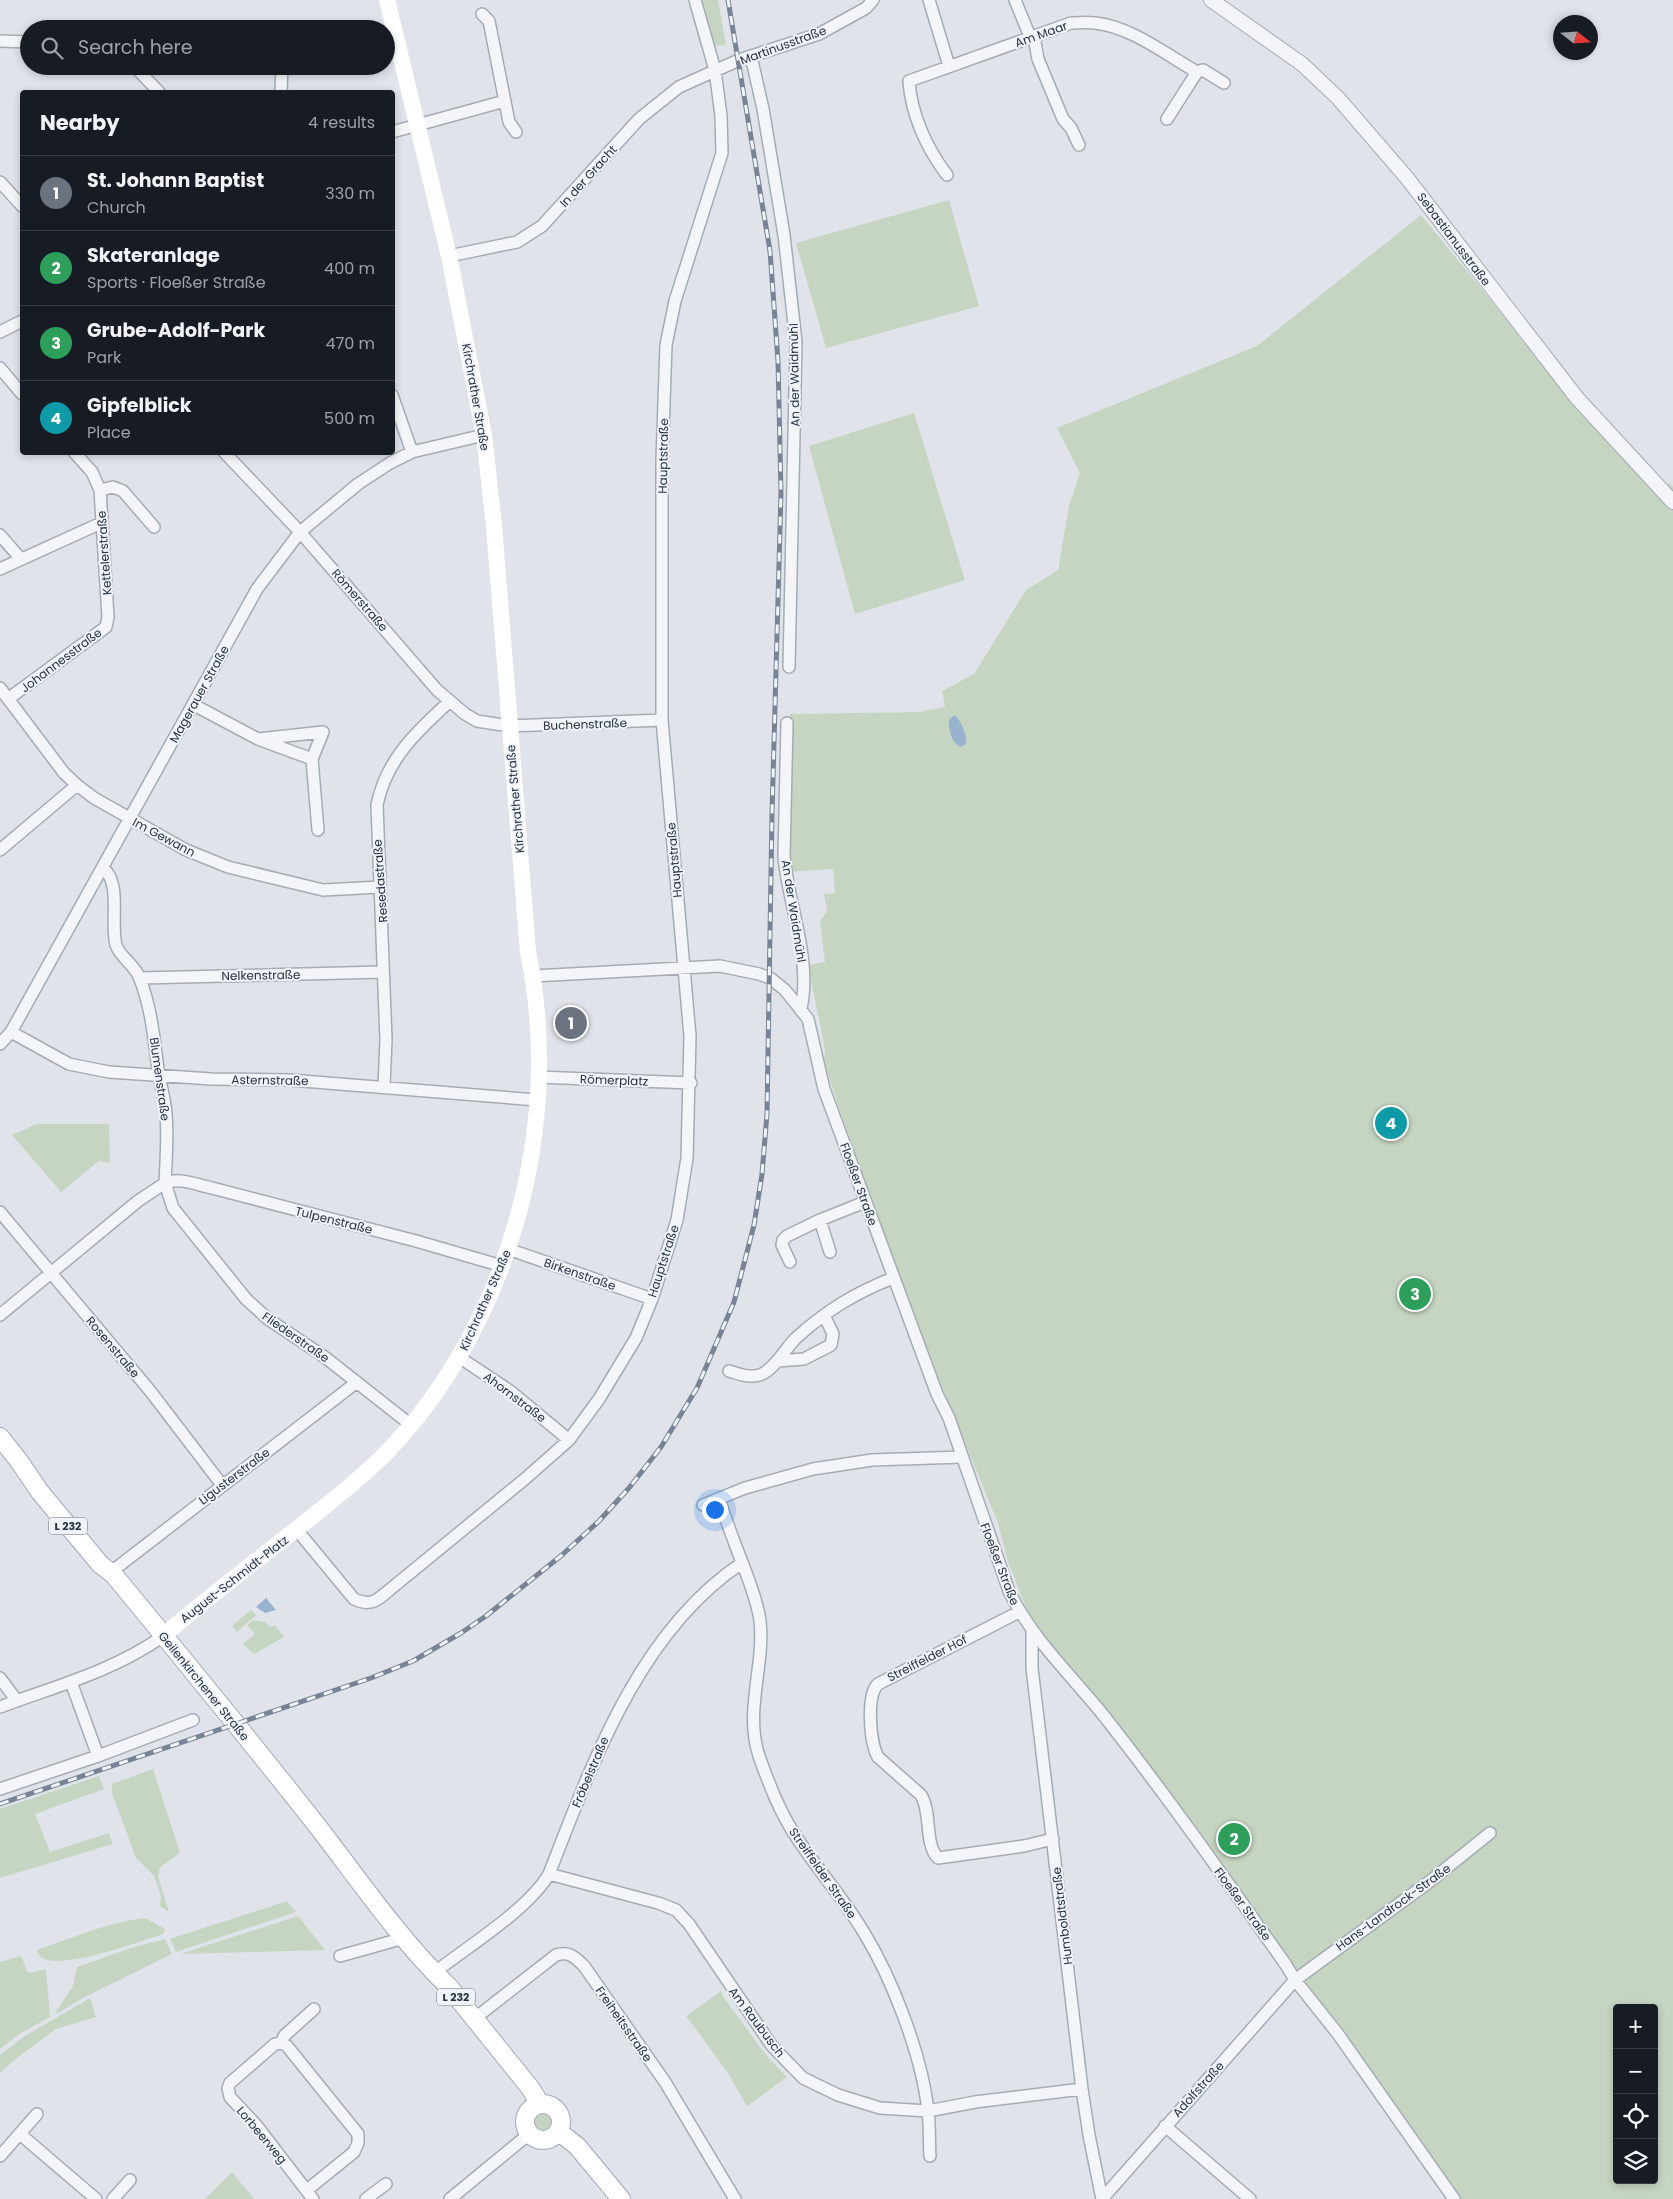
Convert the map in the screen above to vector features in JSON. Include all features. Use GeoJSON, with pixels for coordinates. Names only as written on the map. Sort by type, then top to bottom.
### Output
{"type":"FeatureCollection","features":[{"type":"Feature","properties":{"kind":"main road","name":"Kirchrather Straße"},"geometry":{"type":"LineString","coordinates":[[387,0],[392,20]]}},
{"type":"Feature","properties":{"kind":"main road","name":"Kirchrather Straße"},"geometry":{"type":"LineString","coordinates":[[297,1530],[387,1452],[411,1425],[459,1357],[502,1266],[508,1249],[525,1190],[534,1141],[537,1100],[538,1077],[533,976],[528,952],[494,526],[484,435],[450,256],[395,31]]}},
{"type":"Feature","properties":{"kind":"main road","name":"Geilenkirchener Straße"},"geometry":{"type":"LineString","coordinates":[[0,1437],[40,1492],[100,1564],[111,1572],[266,1761],[404,1938],[434,1973],[449,1987],[531,2089],[540,2104]]}},
{"type":"Feature","properties":{"kind":"main road","name":"August-Schmidt-Platz"},"geometry":{"type":"LineString","coordinates":[[163,1636],[297,1530]]}},
{"type":"Feature","properties":{"kind":"main road","name":"L 232"},"geometry":{"type":"LineString","coordinates":[[540,2104],[550,2104],[559,2111],[562,2122],[558,2132]]}},
{"type":"Feature","properties":{"kind":"main road"},"geometry":{"type":"LineString","coordinates":[[540,2104],[531,2108],[526,2116],[525,2125],[529,2134],[544,2140],[552,2138],[558,2132],[577,2146],[621,2199]]}},
{"type":"Feature","properties":{"kind":"street","name":"Hauptstraße"},"geometry":{"type":"LineString","coordinates":[[364,1603],[374,1602],[394,1587],[569,1440],[599,1399],[636,1338],[652,1299],[677,1220],[687,1158],[691,1083],[690,1036],[662,720],[662,498],[666,345],[675,301],[697,239],[722,152],[721,116],[715,70],[696,0]]}},
{"type":"Feature","properties":{"kind":"street","name":"Martinusstraße"},"geometry":{"type":"LineString","coordinates":[[715,70],[819,34],[866,8],[873,0]]}},
{"type":"Feature","properties":{"kind":"street"},"geometry":{"type":"LineString","coordinates":[[929,0],[949,66]]}},
{"type":"Feature","properties":{"kind":"street"},"geometry":{"type":"LineString","coordinates":[[1015,0],[1032,38],[1038,59],[1062,119],[1072,128],[1078,145]]}},
{"type":"Feature","properties":{"kind":"street","name":"Sebastianusstraße"},"geometry":{"type":"LineString","coordinates":[[1211,0],[1298,60],[1338,98],[1407,178],[1576,398],[1673,502]]}},
{"type":"Feature","properties":{"kind":"street"},"geometry":{"type":"LineString","coordinates":[[482,14],[490,21],[505,102],[510,122],[516,132]]}},
{"type":"Feature","properties":{"kind":"street","name":"Am Maar"},"geometry":{"type":"LineString","coordinates":[[947,175],[935,160],[920,128],[909,81],[1071,23],[1094,23],[1114,27],[1137,36],[1197,72],[1203,70],[1224,83]]}},
{"type":"Feature","properties":{"kind":"street"},"geometry":{"type":"LineString","coordinates":[[0,41],[20,42]]}},
{"type":"Feature","properties":{"kind":"street","name":"An der Waidmühl"},"geometry":{"type":"LineString","coordinates":[[751,56],[763,109],[784,235],[796,342],[789,667]]}},
{"type":"Feature","properties":{"kind":"street","name":"In der Gracht"},"geometry":{"type":"LineString","coordinates":[[450,256],[517,242],[542,226],[639,119],[679,87],[715,70]]}},
{"type":"Feature","properties":{"kind":"street"},"geometry":{"type":"LineString","coordinates":[[1167,119],[1197,72]]}},
{"type":"Feature","properties":{"kind":"street"},"geometry":{"type":"LineString","coordinates":[[143,75],[157,90]]}},
{"type":"Feature","properties":{"kind":"street"},"geometry":{"type":"LineString","coordinates":[[281,90],[282,75]]}},
{"type":"Feature","properties":{"kind":"street"},"geometry":{"type":"LineString","coordinates":[[395,131],[505,102]]}},
{"type":"Feature","properties":{"kind":"street"},"geometry":{"type":"LineString","coordinates":[[2,188],[20,204]]}},
{"type":"Feature","properties":{"kind":"street"},"geometry":{"type":"LineString","coordinates":[[0,332],[20,322]]}},
{"type":"Feature","properties":{"kind":"street"},"geometry":{"type":"LineString","coordinates":[[0,368],[20,392]]}},
{"type":"Feature","properties":{"kind":"street"},"geometry":{"type":"LineString","coordinates":[[395,403],[412,452]]}},
{"type":"Feature","properties":{"kind":"street","name":"Magerauer Straße"},"geometry":{"type":"LineString","coordinates":[[0,1044],[11,1032],[257,589],[300,532],[358,484],[390,462],[412,452],[484,435]]}},
{"type":"Feature","properties":{"kind":"street","name":"Kettelerstraße"},"geometry":{"type":"LineString","coordinates":[[77,455],[92,472],[100,490],[108,616]]}},
{"type":"Feature","properties":{"kind":"street","name":"Römerstraße"},"geometry":{"type":"LineString","coordinates":[[227,455],[300,532],[449,702],[478,721],[509,726]]}},
{"type":"Feature","properties":{"kind":"street"},"geometry":{"type":"LineString","coordinates":[[100,490],[113,487],[123,491],[154,527]]}},
{"type":"Feature","properties":{"kind":"street"},"geometry":{"type":"LineString","coordinates":[[0,569],[101,523]]}},
{"type":"Feature","properties":{"kind":"street"},"geometry":{"type":"LineString","coordinates":[[0,535],[21,558]]}},
{"type":"Feature","properties":{"kind":"street","name":"Johannesstraße"},"geometry":{"type":"LineString","coordinates":[[8,699],[98,634],[106,627],[108,616]]}},
{"type":"Feature","properties":{"kind":"street","name":"Im Gewann"},"geometry":{"type":"LineString","coordinates":[[0,688],[64,773],[77,785],[94,798],[192,853],[228,867],[324,890],[380,887]]}},
{"type":"Feature","properties":{"kind":"street","name":"Resedastraße"},"geometry":{"type":"LineString","coordinates":[[384,1086],[386,1040],[376,824],[377,805],[381,786],[395,760],[416,732],[449,702]]}},
{"type":"Feature","properties":{"kind":"street"},"geometry":{"type":"LineString","coordinates":[[194,705],[258,739],[312,759]]}},
{"type":"Feature","properties":{"kind":"street","name":"Buchenstraße"},"geometry":{"type":"LineString","coordinates":[[509,726],[662,720]]}},
{"type":"Feature","properties":{"kind":"street","name":"An der Waidmühl"},"geometry":{"type":"LineString","coordinates":[[787,723],[784,856],[785,874],[804,975],[804,995],[801,1008]]}},
{"type":"Feature","properties":{"kind":"street"},"geometry":{"type":"LineString","coordinates":[[258,739],[323,732],[312,759],[318,830]]}},
{"type":"Feature","properties":{"kind":"street"},"geometry":{"type":"LineString","coordinates":[[0,850],[77,785]]}},
{"type":"Feature","properties":{"kind":"street","name":"Blumenstraße"},"geometry":{"type":"LineString","coordinates":[[103,868],[109,873],[112,888],[116,944],[125,958],[133,965],[140,978],[153,1025],[166,1115],[165,1183]]}},
{"type":"Feature","properties":{"kind":"street","name":"Floeßer Straße"},"geometry":{"type":"LineString","coordinates":[[683,967],[720,966],[759,974],[770,978],[785,990],[801,1008],[808,1020],[812,1033],[824,1089],[937,1394],[949,1418],[1009,1591],[1019,1612],[1032,1631],[1100,1711],[1231,1888],[1295,1980],[1338,2034],[1454,2199]]}},
{"type":"Feature","properties":{"kind":"street"},"geometry":{"type":"LineString","coordinates":[[533,976],[683,967]]}},
{"type":"Feature","properties":{"kind":"street","name":"Nelkenstraße"},"geometry":{"type":"LineString","coordinates":[[140,978],[383,972]]}},
{"type":"Feature","properties":{"kind":"street","name":"Asternstraße"},"geometry":{"type":"LineString","coordinates":[[11,1032],[69,1064],[109,1072],[211,1079],[290,1080],[384,1086],[537,1100]]}},
{"type":"Feature","properties":{"kind":"street","name":"Römerplatz"},"geometry":{"type":"LineString","coordinates":[[538,1077],[691,1083]]}},
{"type":"Feature","properties":{"kind":"street","name":"Tulpenstraße"},"geometry":{"type":"LineString","coordinates":[[165,1183],[171,1180],[182,1181],[221,1190],[464,1253],[502,1266]]}},
{"type":"Feature","properties":{"kind":"street"},"geometry":{"type":"LineString","coordinates":[[0,1315],[138,1201],[165,1183]]}},
{"type":"Feature","properties":{"kind":"street","name":"Fliederstraße"},"geometry":{"type":"LineString","coordinates":[[165,1183],[173,1208],[246,1299],[268,1319],[326,1358],[411,1425]]}},
{"type":"Feature","properties":{"kind":"street"},"geometry":{"type":"LineString","coordinates":[[790,1262],[782,1246],[783,1240],[820,1220],[865,1202]]}},
{"type":"Feature","properties":{"kind":"street","name":"Rosenstraße"},"geometry":{"type":"LineString","coordinates":[[0,1212],[151,1392],[222,1484]]}},
{"type":"Feature","properties":{"kind":"street"},"geometry":{"type":"LineString","coordinates":[[820,1220],[830,1252]]}},
{"type":"Feature","properties":{"kind":"street","name":"Birkenstraße"},"geometry":{"type":"LineString","coordinates":[[508,1249],[652,1299]]}},
{"type":"Feature","properties":{"kind":"street"},"geometry":{"type":"LineString","coordinates":[[728,1371],[741,1375],[756,1376],[764,1373],[777,1361],[791,1343],[824,1315],[852,1296],[893,1278]]}},
{"type":"Feature","properties":{"kind":"street"},"geometry":{"type":"LineString","coordinates":[[777,1361],[804,1359],[831,1344],[832,1334],[824,1315]]}},
{"type":"Feature","properties":{"kind":"street","name":"Ahornstraße"},"geometry":{"type":"LineString","coordinates":[[459,1357],[510,1391],[569,1440]]}},
{"type":"Feature","properties":{"kind":"street","name":"Ligusterstraße"},"geometry":{"type":"LineString","coordinates":[[111,1572],[222,1484],[357,1382]]}},
{"type":"Feature","properties":{"kind":"street"},"geometry":{"type":"LineString","coordinates":[[703,1505],[745,1488],[772,1480],[860,1461],[962,1457]]}},
{"type":"Feature","properties":{"kind":"street","name":"Streiffelder Straße"},"geometry":{"type":"LineString","coordinates":[[719,1499],[760,1620],[761,1645],[753,1720],[758,1754],[776,1801],[796,1838],[825,1875],[863,1931],[892,1986],[924,2085],[928,2111],[930,2156]]}},
{"type":"Feature","properties":{"kind":"street","name":"August-Schmidt-Platz"},"geometry":{"type":"LineString","coordinates":[[297,1530],[354,1599],[364,1603]]}},
{"type":"Feature","properties":{"kind":"street","name":"Fröbelstraße"},"geometry":{"type":"LineString","coordinates":[[434,1973],[520,1907],[541,1888],[549,1874],[606,1735],[652,1655],[684,1614],[706,1591],[724,1575],[742,1563]]}},
{"type":"Feature","properties":{"kind":"street","name":"Streiffelder Hof"},"geometry":{"type":"LineString","coordinates":[[1019,1612],[878,1684],[873,1689],[871,1699],[874,1750],[878,1758],[921,1795],[925,1802],[932,1848],[938,1858],[1024,1846],[1053,1839]]}},
{"type":"Feature","properties":{"kind":"street","name":"Humboldtstraße"},"geometry":{"type":"LineString","coordinates":[[1032,1631],[1032,1668],[1082,2089],[1102,2199]]}},
{"type":"Feature","properties":{"kind":"street"},"geometry":{"type":"LineString","coordinates":[[0,1707],[102,1670],[139,1652],[163,1636]]}},
{"type":"Feature","properties":{"kind":"street"},"geometry":{"type":"LineString","coordinates":[[0,1678],[17,1701]]}},
{"type":"Feature","properties":{"kind":"street"},"geometry":{"type":"LineString","coordinates":[[71,1682],[98,1756]]}},
{"type":"Feature","properties":{"kind":"street"},"geometry":{"type":"LineString","coordinates":[[0,1789],[98,1756],[193,1720]]}},
{"type":"Feature","properties":{"kind":"street","name":"Hans-Landrock-Straße"},"geometry":{"type":"LineString","coordinates":[[1295,1980],[1429,1882],[1490,1833]]}},
{"type":"Feature","properties":{"kind":"street","name":"Am Raubusch"},"geometry":{"type":"LineString","coordinates":[[549,1874],[658,1903],[676,1910],[689,1924],[772,2046],[803,2078],[838,2096],[880,2108],[910,2112],[1082,2089]]}},
{"type":"Feature","properties":{"kind":"street"},"geometry":{"type":"LineString","coordinates":[[340,1956],[404,1938]]}},
{"type":"Feature","properties":{"kind":"street","name":"Freiheitsstraße"},"geometry":{"type":"LineString","coordinates":[[474,2019],[556,1955],[564,1953],[573,1955],[584,1966],[665,2082],[735,2199]]}},
{"type":"Feature","properties":{"kind":"street","name":"Adolfstraße"},"geometry":{"type":"LineString","coordinates":[[1102,2199],[1295,1980]]}},
{"type":"Feature","properties":{"kind":"street","name":"Lorbeerweg"},"geometry":{"type":"LineString","coordinates":[[282,2043],[284,2036],[314,2009]]}},
{"type":"Feature","properties":{"kind":"street","name":"Lorbeerweg"},"geometry":{"type":"LineString","coordinates":[[282,2043],[287,2046],[358,2134],[358,2143],[354,2152],[310,2195],[258,2126],[230,2097],[228,2088],[230,2083],[275,2044],[282,2043]]}},
{"type":"Feature","properties":{"kind":"street"},"geometry":{"type":"LineString","coordinates":[[0,2156],[37,2114]]}},
{"type":"Feature","properties":{"kind":"street"},"geometry":{"type":"LineString","coordinates":[[1165,2126],[1250,2199]]}},
{"type":"Feature","properties":{"kind":"street"},"geometry":{"type":"LineString","coordinates":[[20,2134],[96,2199]]}},
{"type":"Feature","properties":{"kind":"street"},"geometry":{"type":"LineString","coordinates":[[453,2198],[529,2134]]}},
{"type":"Feature","properties":{"kind":"street"},"geometry":{"type":"LineString","coordinates":[[113,2199],[130,2180]]}},
{"type":"Feature","properties":{"kind":"street"},"geometry":{"type":"LineString","coordinates":[[366,2199],[386,2184]]}},
{"type":"Feature","properties":{"kind":"green space"},"geometry":{"type":"Polygon","coordinates":[[[701,0],[718,0],[726,45],[714,46],[701,0]]]}},
{"type":"Feature","properties":{"kind":"green space"},"geometry":{"type":"Polygon","coordinates":[[[949,200],[979,306],[826,348],[796,243],[949,200]]]}},
{"type":"Feature","properties":{"kind":"green space"},"geometry":{"type":"Polygon","coordinates":[[[1421,215],[1543,364],[1655,489],[1670,483],[1673,487],[1673,2199],[1458,2199],[1305,1981],[1031,1620],[1008,1562],[998,1523],[928,1353],[838,1105],[824,1062],[825,1049],[808,965],[825,962],[820,921],[827,911],[824,894],[835,893],[833,869],[788,872],[790,714],[920,712],[945,707],[942,691],[974,674],[1026,590],[1058,570],[1069,506],[1080,473],[1057,428],[1257,346],[1421,215]]]}},
{"type":"Feature","properties":{"kind":"green space"},"geometry":{"type":"Polygon","coordinates":[[[914,413],[965,580],[855,614],[809,446],[914,413]]]}},
{"type":"Feature","properties":{"kind":"green space"},"geometry":{"type":"Polygon","coordinates":[[[37,1124],[109,1124],[110,1163],[99,1161],[61,1192],[12,1135],[37,1124]]]}},
{"type":"Feature","properties":{"kind":"green space"},"geometry":{"type":"Polygon","coordinates":[[[251,1610],[256,1615],[237,1632],[232,1626],[251,1610]]]}},
{"type":"Feature","properties":{"kind":"green space"},"geometry":{"type":"Polygon","coordinates":[[[253,1620],[265,1622],[270,1627],[275,1625],[284,1637],[254,1654],[243,1644],[255,1634],[247,1625],[253,1620]]]}},
{"type":"Feature","properties":{"kind":"green space"},"geometry":{"type":"Polygon","coordinates":[[[153,1769],[180,1853],[160,1867],[158,1876],[169,1912],[160,1906],[161,1896],[154,1876],[136,1858],[112,1793],[112,1784],[153,1769]]]}},
{"type":"Feature","properties":{"kind":"green space"},"geometry":{"type":"Polygon","coordinates":[[[99,1776],[104,1789],[35,1814],[50,1852],[109,1833],[113,1844],[0,1878],[0,1809],[99,1776]]]}},
{"type":"Feature","properties":{"kind":"green space"},"geometry":{"type":"Polygon","coordinates":[[[287,1901],[296,1912],[176,1952],[170,1939],[287,1901]]]}},
{"type":"Feature","properties":{"kind":"green space"},"geometry":{"type":"Polygon","coordinates":[[[298,1916],[325,1950],[180,1954],[298,1916]]]}},
{"type":"Feature","properties":{"kind":"green space"},"geometry":{"type":"Polygon","coordinates":[[[145,1918],[165,1929],[163,1934],[117,1949],[74,1959],[56,1961],[43,1958],[37,1950],[117,1923],[145,1918]]]}},
{"type":"Feature","properties":{"kind":"green space"},"geometry":{"type":"Polygon","coordinates":[[[165,1939],[172,1954],[55,2013],[73,1986],[77,1967],[134,1947],[165,1939]]]}},
{"type":"Feature","properties":{"kind":"green space"},"geometry":{"type":"Polygon","coordinates":[[[21,1956],[28,1973],[46,1969],[50,2017],[19,2034],[0,2049],[0,1962],[21,1956]]]}},
{"type":"Feature","properties":{"kind":"green space"},"geometry":{"type":"Polygon","coordinates":[[[721,1991],[724,1998],[766,2055],[787,2077],[747,2106],[726,2070],[686,2016],[721,1991]]]}},
{"type":"Feature","properties":{"kind":"green space"},"geometry":{"type":"Polygon","coordinates":[[[90,1998],[96,2017],[56,2029],[0,2073],[0,2055],[25,2036],[90,1998]]]}},
{"type":"Feature","properties":{"kind":"green space"},"geometry":{"type":"Polygon","coordinates":[[[543,2111],[550,2114],[553,2121],[550,2128],[543,2131],[536,2128],[533,2121],[536,2114],[543,2111]]]}},
{"type":"Feature","properties":{"kind":"green space"},"geometry":{"type":"Polygon","coordinates":[[[232,2172],[254,2199],[205,2199],[232,2172]]]}},
{"type":"Feature","properties":{"kind":"water"},"geometry":{"type":"Polygon","coordinates":[[[956,716],[960,722],[966,737],[966,744],[960,747],[952,738],[950,732],[949,720],[956,716]]]}},
{"type":"Feature","properties":{"kind":"water"},"geometry":{"type":"Polygon","coordinates":[[[266,1598],[276,1610],[265,1613],[256,1607],[266,1598]]]}},
{"type":"Feature","properties":{"kind":"railway"},"geometry":{"type":"LineString","coordinates":[[0,1804],[371,1678],[413,1661],[486,1616],[562,1555],[599,1521],[629,1488],[661,1447],[697,1388],[734,1302],[754,1225],[762,1174],[767,1114],[772,814],[781,493],[778,361],[770,251],[728,0]]}},
{"type":"Feature","properties":{"kind":"place","name":"St. Johann Baptist"},"geometry":{"type":"Point","coordinates":[571,1023]}},
{"type":"Feature","properties":{"kind":"place","name":"Gipfelblick"},"geometry":{"type":"Point","coordinates":[1391,1123]}},
{"type":"Feature","properties":{"kind":"place","name":"Grube-Adolf-Park"},"geometry":{"type":"Point","coordinates":[1415,1294]}},
{"type":"Feature","properties":{"kind":"place","name":"Skateranlage"},"geometry":{"type":"Point","coordinates":[1234,1839]}}]}
